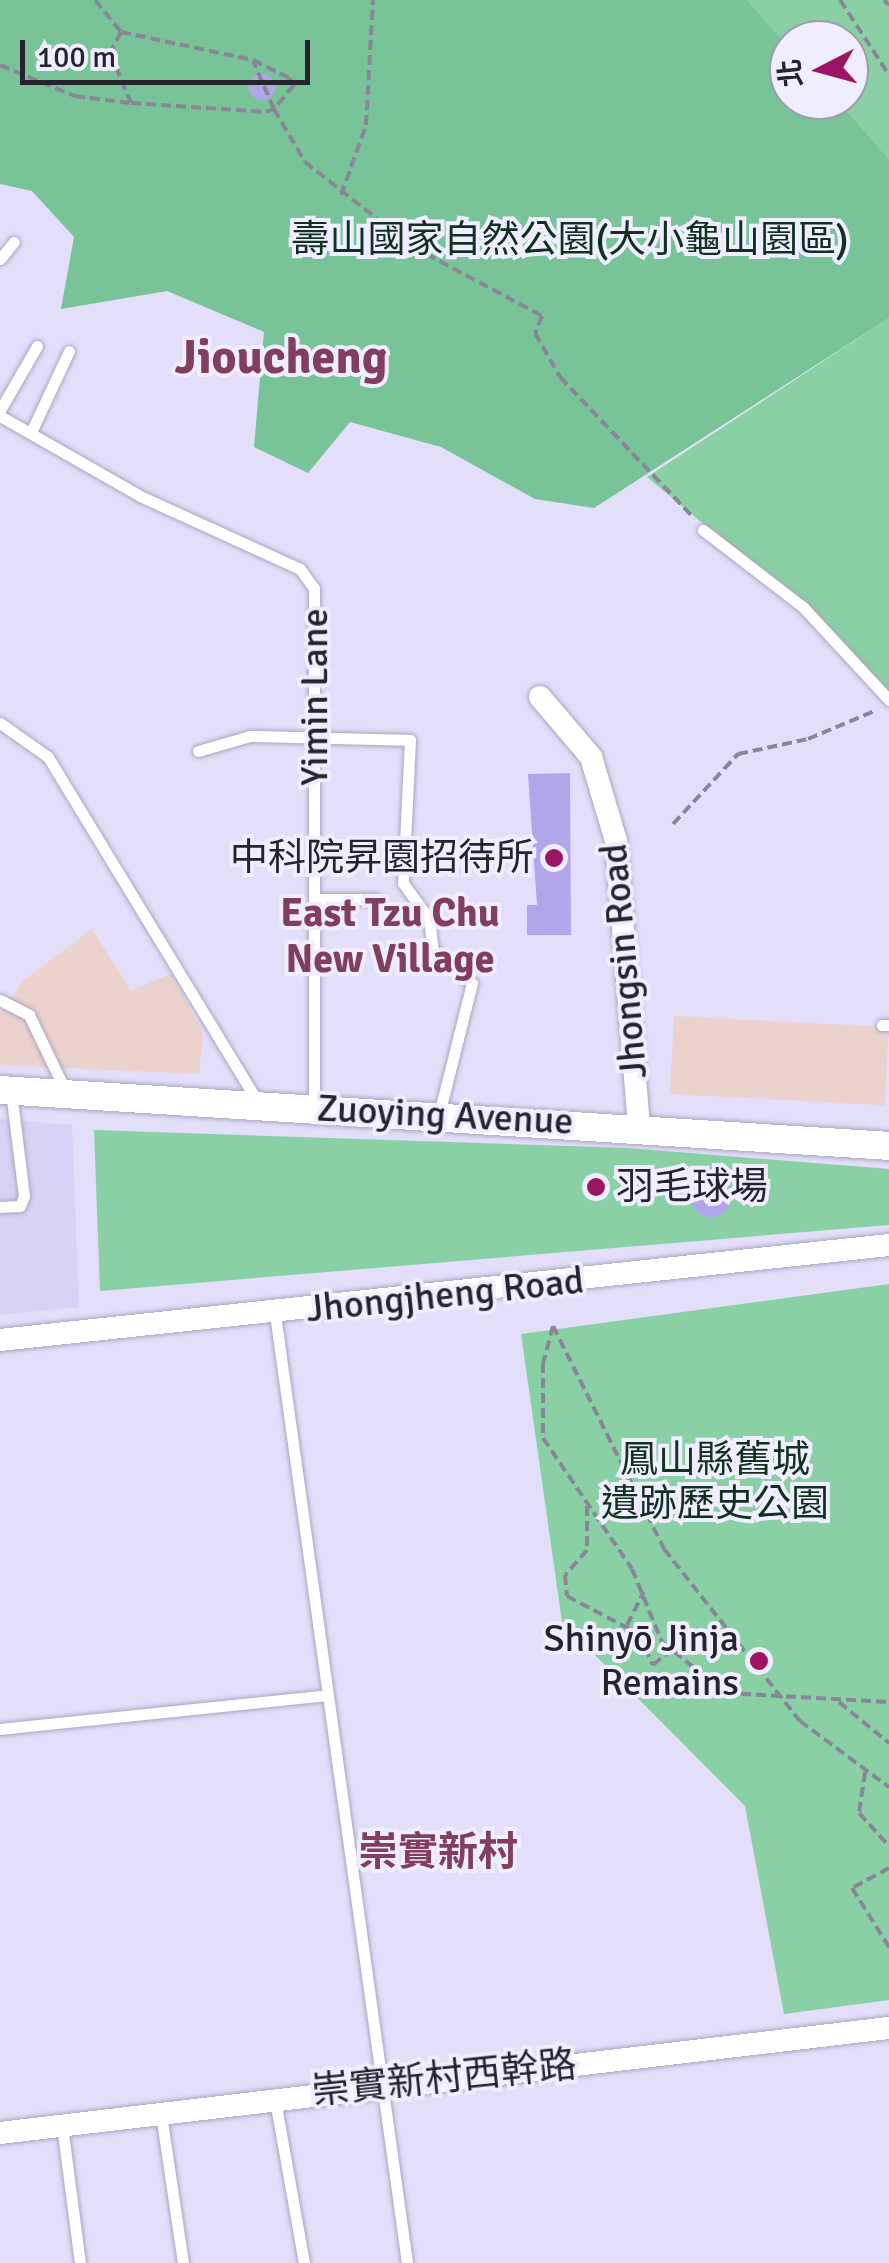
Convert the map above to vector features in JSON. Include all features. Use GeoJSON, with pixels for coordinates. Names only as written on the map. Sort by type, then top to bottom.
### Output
{"type":"FeatureCollection","features":[{"type":"Feature","properties":{"kind":"street","name":"Jhongsin Road"},"geometry":{"type":"LineString","coordinates":[[540,698],[590,757],[616,841],[639,1126]]}},
{"type":"Feature","properties":{"kind":"street","name":"Zuoying Avenue"},"geometry":{"type":"LineString","coordinates":[[6,1091],[639,1126],[889,1146]]}},
{"type":"Feature","properties":{"kind":"street","name":"Jhongjheng Road"},"geometry":{"type":"LineString","coordinates":[[0,1340],[275,1314],[889,1245]]}},
{"type":"Feature","properties":{"kind":"street","name":"崇實新村西幹路"},"geometry":{"type":"LineString","coordinates":[[0,2133],[274,2096],[889,2028]]}},
{"type":"Feature","properties":{"kind":"lane"},"geometry":{"type":"LineString","coordinates":[[0,258],[14,242]]}},
{"type":"Feature","properties":{"kind":"lane"},"geometry":{"type":"LineString","coordinates":[[0,413],[37,346]]}},
{"type":"Feature","properties":{"kind":"lane"},"geometry":{"type":"LineString","coordinates":[[32,430],[68,352]]}},
{"type":"Feature","properties":{"kind":"lane","name":"Yimin Lane"},"geometry":{"type":"LineString","coordinates":[[0,413],[140,496],[305,574],[314,588],[314,1106]]}},
{"type":"Feature","properties":{"kind":"lane"},"geometry":{"type":"LineString","coordinates":[[703,530],[803,607],[889,700]]}},
{"type":"Feature","properties":{"kind":"lane"},"geometry":{"type":"LineString","coordinates":[[0,723],[48,757],[261,1107]]}},
{"type":"Feature","properties":{"kind":"lane"},"geometry":{"type":"LineString","coordinates":[[198,751],[250,736],[410,740],[403,883],[429,920],[433,950],[472,983],[439,1114]]}},
{"type":"Feature","properties":{"kind":"lane"},"geometry":{"type":"LineString","coordinates":[[316,899],[376,899]]}},
{"type":"Feature","properties":{"kind":"lane"},"geometry":{"type":"LineString","coordinates":[[0,1000],[29,1015],[68,1096]]}},
{"type":"Feature","properties":{"kind":"lane"},"geometry":{"type":"LineString","coordinates":[[0,1207],[20,1206],[24,1196],[6,1091]]}},
{"type":"Feature","properties":{"kind":"lane"},"geometry":{"type":"LineString","coordinates":[[275,1314],[322,1696],[407,2263]]}},
{"type":"Feature","properties":{"kind":"lane"},"geometry":{"type":"LineString","coordinates":[[0,1729],[322,1696]]}},
{"type":"Feature","properties":{"kind":"lane"},"geometry":{"type":"LineString","coordinates":[[274,2096],[304,2263]]}},
{"type":"Feature","properties":{"kind":"lane"},"geometry":{"type":"LineString","coordinates":[[161,2111],[182,2263]]}},
{"type":"Feature","properties":{"kind":"lane"},"geometry":{"type":"LineString","coordinates":[[62,2124],[80,2263]]}},
{"type":"Feature","properties":{"kind":"path"},"geometry":{"type":"LineString","coordinates":[[0,65],[75,96],[197,114],[274,108],[294,86],[253,60],[121,32],[95,0]]}},
{"type":"Feature","properties":{"kind":"path"},"geometry":{"type":"LineString","coordinates":[[341,196],[366,125],[373,0]]}},
{"type":"Feature","properties":{"kind":"path"},"geometry":{"type":"LineString","coordinates":[[840,0],[889,74]]}},
{"type":"Feature","properties":{"kind":"path"},"geometry":{"type":"LineString","coordinates":[[121,32],[110,53],[132,104]]}},
{"type":"Feature","properties":{"kind":"path"},"geometry":{"type":"LineString","coordinates":[[253,60],[274,108],[305,162],[341,196],[426,254],[542,316],[537,324],[560,377],[703,530]]}},
{"type":"Feature","properties":{"kind":"path"},"geometry":{"type":"LineString","coordinates":[[673,824],[738,754],[808,739],[863,711],[889,718]]}},
{"type":"Feature","properties":{"kind":"path"},"geometry":{"type":"LineString","coordinates":[[889,1702],[788,1696],[726,1693],[670,1651],[644,1592],[544,1438],[543,1363],[553,1326],[664,1550],[788,1696],[800,1722],[889,1787]]}},
{"type":"Feature","properties":{"kind":"path"},"geometry":{"type":"LineString","coordinates":[[588,1506],[586,1550],[564,1586],[580,1606],[627,1625],[653,1665],[670,1651]]}},
{"type":"Feature","properties":{"kind":"path"},"geometry":{"type":"LineString","coordinates":[[627,1625],[644,1592]]}},
{"type":"Feature","properties":{"kind":"path"},"geometry":{"type":"LineString","coordinates":[[837,1699],[889,1744]]}},
{"type":"Feature","properties":{"kind":"path"},"geometry":{"type":"LineString","coordinates":[[864,1772],[858,1813],[889,1846]]}},
{"type":"Feature","properties":{"kind":"path"},"geometry":{"type":"LineString","coordinates":[[889,1868],[852,1888],[889,1947]]}},
{"type":"Feature","properties":{"kind":"shaded area"},"geometry":{"type":"Polygon","coordinates":[[[92,929],[131,991],[171,974],[203,1033],[199,1074],[0,1065],[0,1013],[23,981],[92,929]]]}},
{"type":"Feature","properties":{"kind":"shaded area"},"geometry":{"type":"Polygon","coordinates":[[[674,1016],[889,1027],[885,1105],[670,1094],[674,1016]]]}},
{"type":"Feature","properties":{"kind":"shaded area"},"geometry":{"type":"Polygon","coordinates":[[[0,1119],[72,1125],[79,1307],[0,1315],[0,1119]]]}},
{"type":"Feature","properties":{"kind":"green space","name":"壽山國家自然公園(大小龜山園區)"},"geometry":{"type":"Polygon","coordinates":[[[0,0],[747,0],[769,25],[769,120],[855,120],[889,159],[889,318],[594,508],[535,499],[441,447],[350,422],[308,473],[254,447],[264,332],[167,291],[61,309],[74,237],[32,191],[0,184],[0,0]]]}},
{"type":"Feature","properties":{"kind":"green space"},"geometry":{"type":"Polygon","coordinates":[[[747,0],[889,0],[889,159],[855,120],[869,120],[869,20],[769,20],[769,25],[747,0]]]}},
{"type":"Feature","properties":{"kind":"green space"},"geometry":{"type":"Polygon","coordinates":[[[889,318],[889,700],[803,607],[647,477],[889,318]]]}},
{"type":"Feature","properties":{"kind":"green space"},"geometry":{"type":"Polygon","coordinates":[[[94,1130],[627,1148],[889,1169],[889,1225],[100,1291],[94,1130]]]}},
{"type":"Feature","properties":{"kind":"green space","name":"鳳山縣舊城 遺跡歷史公園"},"geometry":{"type":"Polygon","coordinates":[[[889,1284],[889,2000],[784,2014],[745,1806],[562,1622],[521,1334],[889,1284]]]}},
{"type":"Feature","properties":{"kind":"building"},"geometry":{"type":"Polygon","coordinates":[[[262,74],[271,78],[275,87],[271,96],[262,100],[253,96],[249,87],[253,78],[262,74]]]}},
{"type":"Feature","properties":{"kind":"building","name":"中科院昇園招待所"},"geometry":{"type":"Polygon","coordinates":[[[570,773],[571,935],[527,935],[527,905],[537,905],[528,774],[570,773]]]}},
{"type":"Feature","properties":{"kind":"building"},"geometry":{"type":"Polygon","coordinates":[[[711,1177],[725,1183],[731,1197],[725,1211],[711,1217],[697,1211],[691,1197],[697,1183],[711,1177]]]}},
{"type":"Feature","properties":{"kind":"place","name":"中科院昇園招待所"},"geometry":{"type":"Point","coordinates":[554,858]}},
{"type":"Feature","properties":{"kind":"place","name":"羽毛球場"},"geometry":{"type":"Point","coordinates":[596,1187]}},
{"type":"Feature","properties":{"kind":"place","name":"Shinyō Jinja Remains"},"geometry":{"type":"Point","coordinates":[759,1661]}},
{"type":"Feature","properties":{"kind":"district","name":"Jioucheng"},"geometry":{"type":"Point","coordinates":[281,358]}},
{"type":"Feature","properties":{"kind":"district","name":"East Tzu Chu New Village"},"geometry":{"type":"Point","coordinates":[390,936]}},
{"type":"Feature","properties":{"kind":"district","name":"崇實新村"},"geometry":{"type":"Point","coordinates":[438,1852]}}]}
